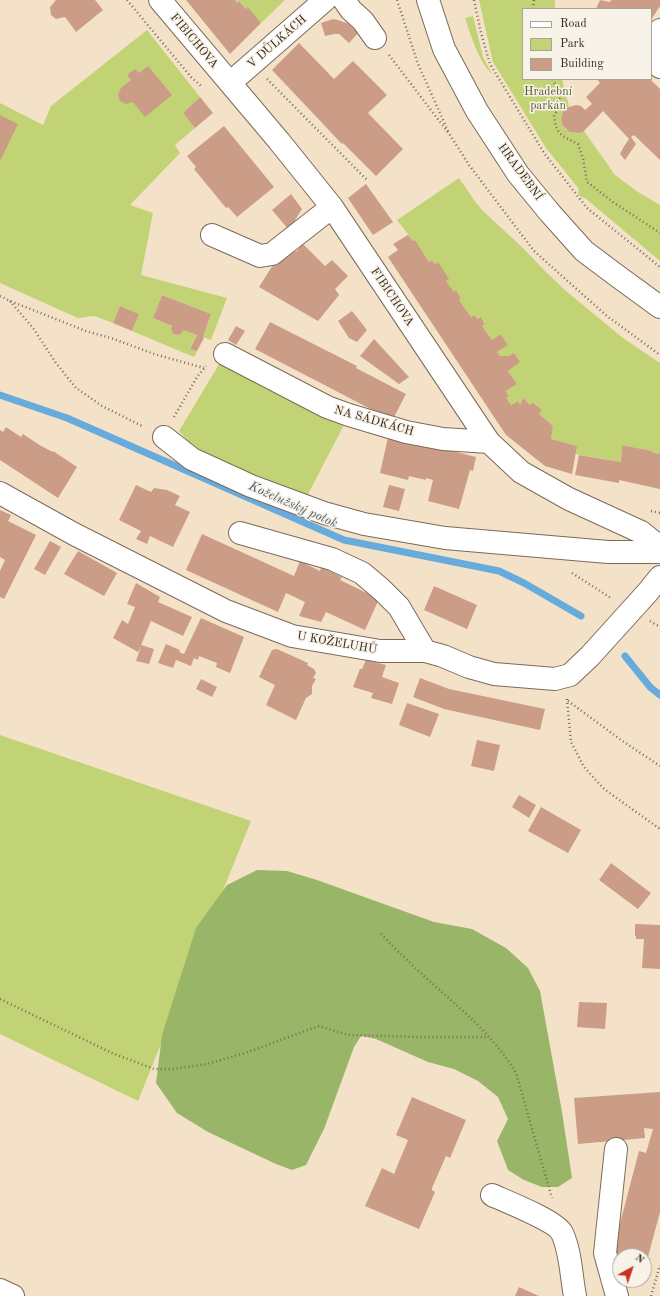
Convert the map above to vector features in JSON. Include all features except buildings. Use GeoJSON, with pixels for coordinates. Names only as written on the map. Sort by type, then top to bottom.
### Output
{"type":"FeatureCollection","features":[{"type":"Feature","properties":{"kind":"street","name":"FIBICHOVA"},"geometry":{"type":"LineString","coordinates":[[160,0],[332,207],[489,442],[521,472],[569,499],[642,532],[660,547]]}},
{"type":"Feature","properties":{"kind":"street","name":"V DŮLKÁCH"},"geometry":{"type":"LineString","coordinates":[[230,83],[324,0]]}},
{"type":"Feature","properties":{"kind":"street"},"geometry":{"type":"LineString","coordinates":[[344,0],[351,10],[363,21],[375,38]]}},
{"type":"Feature","properties":{"kind":"street","name":"HRADEBNÍ"},"geometry":{"type":"LineString","coordinates":[[428,0],[444,49],[477,111],[518,174],[584,251],[660,307]]}},
{"type":"Feature","properties":{"kind":"street"},"geometry":{"type":"LineString","coordinates":[[652,42],[660,30]]}},
{"type":"Feature","properties":{"kind":"street"},"geometry":{"type":"LineString","coordinates":[[652,57],[660,67]]}},
{"type":"Feature","properties":{"kind":"street"},"geometry":{"type":"LineString","coordinates":[[212,236],[260,256],[272,254],[332,207]]}},
{"type":"Feature","properties":{"kind":"street","name":"NA SÁDKÁCH"},"geometry":{"type":"LineString","coordinates":[[224,354],[327,407],[349,416],[406,432],[443,439],[489,442]]}},
{"type":"Feature","properties":{"kind":"street"},"geometry":{"type":"LineString","coordinates":[[164,437],[192,459],[251,486],[324,513],[364,524],[445,538],[608,552],[660,552]]}},
{"type":"Feature","properties":{"kind":"street","name":"U KOŽELUHŮ"},"geometry":{"type":"LineString","coordinates":[[0,492],[74,534],[226,611],[292,636],[380,651],[425,651],[494,674],[555,679],[570,675]]}},
{"type":"Feature","properties":{"kind":"street"},"geometry":{"type":"LineString","coordinates":[[240,533],[332,559],[362,573],[399,607],[425,651]]}},
{"type":"Feature","properties":{"kind":"street"},"geometry":{"type":"LineString","coordinates":[[570,675],[631,611],[656,590]]}},
{"type":"Feature","properties":{"kind":"street"},"geometry":{"type":"LineString","coordinates":[[616,1149],[606,1253],[617,1296]]}},
{"type":"Feature","properties":{"kind":"street"},"geometry":{"type":"LineString","coordinates":[[492,1195],[544,1219],[561,1231],[568,1252],[575,1296]]}},
{"type":"Feature","properties":{"kind":"street"},"geometry":{"type":"LineString","coordinates":[[0,1290],[13,1296]]}},
{"type":"Feature","properties":{"kind":"path"},"geometry":{"type":"LineString","coordinates":[[397,0],[418,64],[450,135]]}},
{"type":"Feature","properties":{"kind":"path"},"geometry":{"type":"LineString","coordinates":[[474,0],[481,33],[490,64],[544,153],[587,208],[660,267]]}},
{"type":"Feature","properties":{"kind":"path"},"geometry":{"type":"LineString","coordinates":[[375,38],[450,135],[469,166],[534,251],[607,316],[660,355]]}},
{"type":"Feature","properties":{"kind":"path"},"geometry":{"type":"LineString","coordinates":[[266,79],[367,180]]}},
{"type":"Feature","properties":{"kind":"path"},"geometry":{"type":"LineString","coordinates":[[553,80],[561,106],[554,115],[555,126],[560,134],[578,144],[583,158],[587,182],[613,202],[660,233]]}},
{"type":"Feature","properties":{"kind":"path"},"geometry":{"type":"LineString","coordinates":[[0,296],[10,302],[86,332],[204,368],[187,394],[164,437],[102,406],[76,388],[56,364],[33,328],[10,302]]}},
{"type":"Feature","properties":{"kind":"path"},"geometry":{"type":"LineString","coordinates":[[567,569],[631,611]]}},
{"type":"Feature","properties":{"kind":"path"},"geometry":{"type":"LineString","coordinates":[[570,675],[567,701],[571,742],[584,766],[604,789],[660,829]]}},
{"type":"Feature","properties":{"kind":"path"},"geometry":{"type":"LineString","coordinates":[[567,701],[660,766]]}},
{"type":"Feature","properties":{"kind":"path"},"geometry":{"type":"LineString","coordinates":[[381,934],[405,959],[464,1010],[506,1057],[516,1073],[561,1231]]}},
{"type":"Feature","properties":{"kind":"path"},"geometry":{"type":"LineString","coordinates":[[0,999],[112,1053],[154,1069],[174,1069],[207,1064],[248,1052],[319,1026],[348,1035],[489,1037]]}},
{"type":"Feature","properties":{"kind":"path"},"geometry":{"type":"LineString","coordinates":[[651,1296],[660,1265]]}},
{"type":"Feature","properties":{"kind":"green space"},"geometry":{"type":"Polygon","coordinates":[[[235,0],[285,0],[261,23],[248,8],[246,9],[239,1],[237,3],[235,0]]]}},
{"type":"Feature","properties":{"kind":"green space","name":"Hradební parkán"},"geometry":{"type":"Polygon","coordinates":[[[479,0],[555,0],[555,8],[522,8],[522,80],[562,80],[569,106],[564,111],[562,116],[563,126],[572,132],[577,133],[584,131],[615,175],[638,192],[660,205],[660,261],[585,198],[581,197],[578,193],[579,189],[546,148],[493,62],[479,0]]]}},
{"type":"Feature","properties":{"kind":"green space"},"geometry":{"type":"Polygon","coordinates":[[[473,16],[483,57],[492,74],[487,69],[479,55],[465,18],[473,16]]]}},
{"type":"Feature","properties":{"kind":"green space"},"geometry":{"type":"Polygon","coordinates":[[[147,30],[200,97],[183,113],[195,128],[175,145],[180,153],[130,205],[153,213],[141,275],[227,298],[211,340],[203,337],[211,314],[162,295],[153,318],[172,326],[171,329],[173,334],[178,335],[182,333],[183,330],[197,335],[190,348],[197,351],[194,357],[132,331],[139,314],[120,306],[113,323],[94,316],[78,318],[0,283],[0,103],[43,125],[51,106],[147,30]]]}},
{"type":"Feature","properties":{"kind":"green space"},"geometry":{"type":"Polygon","coordinates":[[[459,178],[483,211],[566,291],[623,338],[660,363],[660,454],[622,445],[621,462],[575,454],[576,446],[551,439],[553,426],[539,414],[542,410],[534,402],[530,405],[523,398],[520,405],[517,401],[511,405],[506,398],[509,395],[506,391],[517,384],[508,371],[520,362],[509,356],[500,356],[497,352],[508,345],[501,334],[492,340],[482,326],[485,323],[481,317],[477,319],[475,315],[471,317],[459,300],[461,298],[457,291],[454,292],[446,281],[438,262],[435,264],[432,260],[429,262],[415,240],[413,241],[397,220],[459,178]]]}},
{"type":"Feature","properties":{"kind":"green space"},"geometry":{"type":"Polygon","coordinates":[[[221,361],[345,423],[305,500],[212,458],[190,443],[179,431],[221,361]]]}},
{"type":"Feature","properties":{"kind":"green space"},"geometry":{"type":"Polygon","coordinates":[[[0,735],[251,821],[138,1101],[0,1034],[0,735]]]}},
{"type":"Feature","properties":{"kind":"green space"},"geometry":{"type":"Polygon","coordinates":[[[257,870],[287,871],[317,880],[434,922],[472,929],[506,948],[528,968],[540,991],[562,1112],[572,1178],[558,1187],[542,1187],[524,1180],[508,1170],[497,1141],[508,1119],[498,1097],[478,1081],[454,1069],[428,1062],[376,1039],[361,1036],[354,1047],[324,1129],[306,1165],[292,1170],[276,1164],[208,1132],[177,1113],[156,1083],[162,1035],[196,928],[227,885],[257,870]]]}},
{"type":"Feature","properties":{"kind":"waterway","name":"Koželužský potok"},"geometry":{"type":"LineString","coordinates":[[0,395],[67,418],[344,540],[499,571],[524,583],[581,616]]}},
{"type":"Feature","properties":{"kind":"waterway","name":"Koželužský potok"},"geometry":{"type":"LineString","coordinates":[[625,656],[650,687],[660,695]]}}]}
